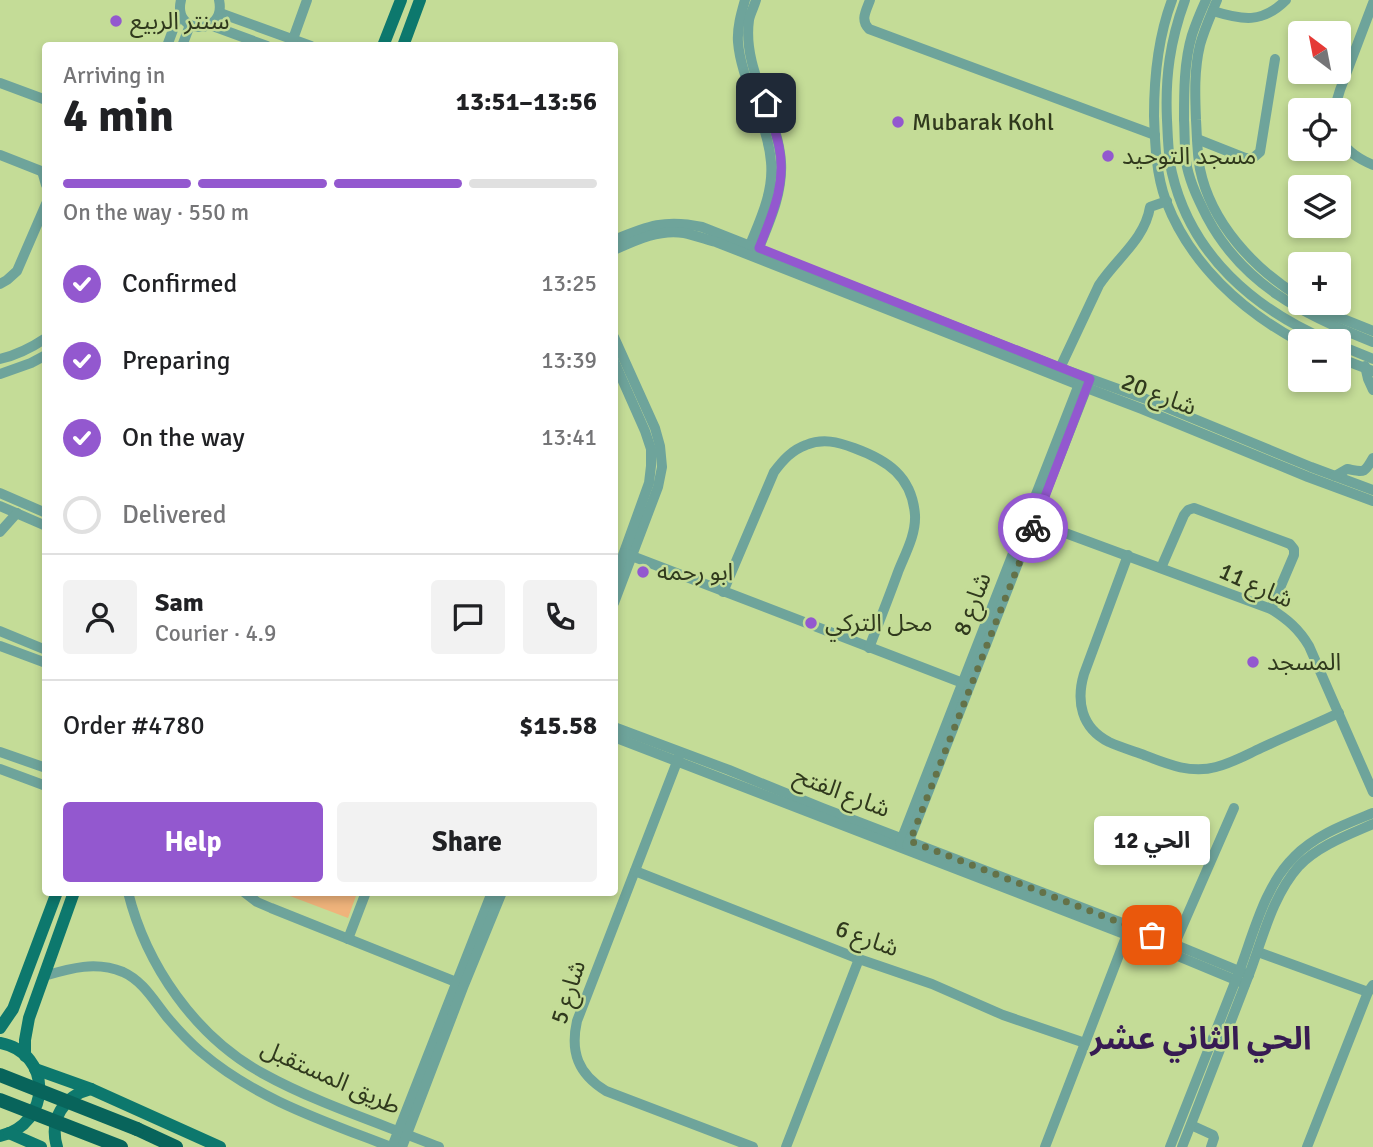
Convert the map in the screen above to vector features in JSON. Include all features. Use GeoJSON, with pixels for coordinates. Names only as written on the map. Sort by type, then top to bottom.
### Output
{"type":"FeatureCollection","features":[{"type":"Feature","properties":{"kind":"highway"},"geometry":{"type":"LineString","coordinates":[[0,1075],[176,1147]]}},
{"type":"Feature","properties":{"kind":"highway"},"geometry":{"type":"LineString","coordinates":[[0,1100],[121,1147]]}},
{"type":"Feature","properties":{"kind":"main road"},"geometry":{"type":"LineString","coordinates":[[385,42],[401,0]]}},
{"type":"Feature","properties":{"kind":"main road"},"geometry":{"type":"LineString","coordinates":[[404,42],[420,0]]}},
{"type":"Feature","properties":{"kind":"main road"},"geometry":{"type":"LineString","coordinates":[[0,1028],[13,1009],[55,896]]}},
{"type":"Feature","properties":{"kind":"main road"},"geometry":{"type":"LineString","coordinates":[[26,1056],[25,1040],[29,1018],[73,896]]}},
{"type":"Feature","properties":{"kind":"main road"},"geometry":{"type":"LineString","coordinates":[[13,1009],[20,1016],[29,1018]]}},
{"type":"Feature","properties":{"kind":"main road"},"geometry":{"type":"LineString","coordinates":[[0,1043],[26,1056],[36,1069],[40,1084],[36,1107],[23,1125],[5,1134]]}},
{"type":"Feature","properties":{"kind":"main road"},"geometry":{"type":"LineString","coordinates":[[36,1069],[91,1089],[220,1147]]}},
{"type":"Feature","properties":{"kind":"main road"},"geometry":{"type":"LineString","coordinates":[[57,1147],[54,1131],[59,1112],[72,1097],[91,1089]]}},
{"type":"Feature","properties":{"kind":"main road"},"geometry":{"type":"LineString","coordinates":[[5,1134],[41,1147]]}},
{"type":"Feature","properties":{"kind":"street"},"geometry":{"type":"LineString","coordinates":[[178,5],[182,17],[190,25],[204,27],[216,20],[219,0]]}},
{"type":"Feature","properties":{"kind":"street"},"geometry":{"type":"LineString","coordinates":[[293,39],[307,0]]}},
{"type":"Feature","properties":{"kind":"street"},"geometry":{"type":"LineString","coordinates":[[745,0],[738,41],[742,64],[769,148],[772,170],[753,251]]}},
{"type":"Feature","properties":{"kind":"street"},"geometry":{"type":"LineString","coordinates":[[753,251],[779,193],[781,170],[779,146],[748,40],[749,19],[756,0]]}},
{"type":"Feature","properties":{"kind":"street"},"geometry":{"type":"LineString","coordinates":[[870,0],[863,20],[869,29],[1155,135]]}},
{"type":"Feature","properties":{"kind":"street"},"geometry":{"type":"LineString","coordinates":[[1172,0],[1163,26],[1155,84],[1157,162],[1167,201],[1185,239],[1211,274],[1226,290],[1261,318],[1288,335]]}},
{"type":"Feature","properties":{"kind":"street"},"geometry":{"type":"LineString","coordinates":[[1185,0],[1175,27],[1166,80],[1168,146],[1178,194],[1203,244],[1219,266],[1282,317],[1302,329]]}},
{"type":"Feature","properties":{"kind":"street"},"geometry":{"type":"LineString","coordinates":[[1206,0],[1188,54],[1184,108],[1187,167],[1204,211],[1233,257],[1269,289],[1317,319],[1373,342]]}},
{"type":"Feature","properties":{"kind":"street"},"geometry":{"type":"LineString","coordinates":[[1286,0],[1279,8],[1252,19],[1237,19],[1215,5],[1200,43],[1195,94],[1200,172],[1221,220],[1253,261],[1288,288]]}},
{"type":"Feature","properties":{"kind":"street"},"geometry":{"type":"LineString","coordinates":[[1338,98],[1373,3]]}},
{"type":"Feature","properties":{"kind":"street"},"geometry":{"type":"LineString","coordinates":[[168,42],[178,5]]}},
{"type":"Feature","properties":{"kind":"street"},"geometry":{"type":"LineString","coordinates":[[219,13],[301,42]]}},
{"type":"Feature","properties":{"kind":"street"},"geometry":{"type":"LineString","coordinates":[[184,42],[190,25]]}},
{"type":"Feature","properties":{"kind":"street"},"geometry":{"type":"LineString","coordinates":[[210,25],[256,42]]}},
{"type":"Feature","properties":{"kind":"street"},"geometry":{"type":"LineString","coordinates":[[1197,139],[1245,158],[1253,158],[1260,152],[1275,59]]}},
{"type":"Feature","properties":{"kind":"street"},"geometry":{"type":"LineString","coordinates":[[0,83],[42,99]]}},
{"type":"Feature","properties":{"kind":"street"},"geometry":{"type":"LineString","coordinates":[[1351,153],[1373,165]]}},
{"type":"Feature","properties":{"kind":"street"},"geometry":{"type":"LineString","coordinates":[[0,155],[42,171]]}},
{"type":"Feature","properties":{"kind":"street"},"geometry":{"type":"LineString","coordinates":[[1060,368],[1099,285],[1139,236],[1147,221],[1150,207],[1167,201]]}},
{"type":"Feature","properties":{"kind":"street"},"geometry":{"type":"LineString","coordinates":[[0,284],[17,271],[42,213]]}},
{"type":"Feature","properties":{"kind":"street","name":"شارع 20"},"geometry":{"type":"LineString","coordinates":[[618,238],[667,223],[702,227],[753,251],[1084,382],[1308,477],[1373,500]]}},
{"type":"Feature","properties":{"kind":"street","name":"شارع 20"},"geometry":{"type":"LineString","coordinates":[[618,248],[636,240],[667,232],[683,233],[753,251],[1060,368],[1084,382],[1159,405],[1373,490]]}},
{"type":"Feature","properties":{"kind":"street"},"geometry":{"type":"LineString","coordinates":[[1333,315],[1373,331]]}},
{"type":"Feature","properties":{"kind":"street"},"geometry":{"type":"LineString","coordinates":[[0,359],[14,356],[42,341]]}},
{"type":"Feature","properties":{"kind":"street"},"geometry":{"type":"LineString","coordinates":[[1351,352],[1370,364]]}},
{"type":"Feature","properties":{"kind":"street"},"geometry":{"type":"LineString","coordinates":[[0,374],[42,357]]}},
{"type":"Feature","properties":{"kind":"street"},"geometry":{"type":"LineString","coordinates":[[1351,360],[1370,364]]}},
{"type":"Feature","properties":{"kind":"street"},"geometry":{"type":"LineString","coordinates":[[618,364],[651,449],[649,483],[618,590]]}},
{"type":"Feature","properties":{"kind":"street"},"geometry":{"type":"LineString","coordinates":[[1370,364],[1373,390]]}},
{"type":"Feature","properties":{"kind":"street","name":"شارع 8"},"geometry":{"type":"LineString","coordinates":[[904,844],[1084,382]]}},
{"type":"Feature","properties":{"kind":"street"},"geometry":{"type":"LineString","coordinates":[[723,592],[774,472],[783,459],[807,444],[821,441],[836,442],[876,456],[892,467],[905,485],[914,508],[915,519],[914,530],[869,648]]}},
{"type":"Feature","properties":{"kind":"street"},"geometry":{"type":"LineString","coordinates":[[1335,476],[1347,470],[1360,473],[1373,458]]}},
{"type":"Feature","properties":{"kind":"street"},"geometry":{"type":"LineString","coordinates":[[0,493],[42,511]]}},
{"type":"Feature","properties":{"kind":"street"},"geometry":{"type":"LineString","coordinates":[[0,506],[42,524]]}},
{"type":"Feature","properties":{"kind":"street"},"geometry":{"type":"LineString","coordinates":[[1161,568],[1184,514],[1194,508],[1267,535],[1290,544],[1294,549],[1294,555],[1271,609]]}},
{"type":"Feature","properties":{"kind":"street"},"geometry":{"type":"LineString","coordinates":[[0,533],[18,513]]}},
{"type":"Feature","properties":{"kind":"street","name":"شارع 11"},"geometry":{"type":"LineString","coordinates":[[1031,520],[1271,609],[1288,620],[1303,636],[1373,792]]}},
{"type":"Feature","properties":{"kind":"street"},"geometry":{"type":"LineString","coordinates":[[618,573],[629,555]]}},
{"type":"Feature","properties":{"kind":"street"},"geometry":{"type":"LineString","coordinates":[[629,555],[967,685]]}},
{"type":"Feature","properties":{"kind":"street"},"geometry":{"type":"LineString","coordinates":[[1128,555],[1080,688],[1080,704],[1085,718],[1093,730],[1107,741],[1173,766],[1215,768],[1339,713]]}},
{"type":"Feature","properties":{"kind":"street"},"geometry":{"type":"LineString","coordinates":[[1,633],[42,645]]}},
{"type":"Feature","properties":{"kind":"street"},"geometry":{"type":"LineString","coordinates":[[0,646],[42,662]]}},
{"type":"Feature","properties":{"kind":"street","name":"شارع الفتح"},"geometry":{"type":"LineString","coordinates":[[618,729],[680,757],[1128,930],[1242,977]]}},
{"type":"Feature","properties":{"kind":"street","name":"شارع الفتح"},"geometry":{"type":"LineString","coordinates":[[618,738],[680,757]]}},
{"type":"Feature","properties":{"kind":"street"},"geometry":{"type":"LineString","coordinates":[[0,752],[42,767]]}},
{"type":"Feature","properties":{"kind":"street","name":"شارع 5"},"geometry":{"type":"LineString","coordinates":[[680,757],[577,1021],[575,1049],[579,1062],[590,1079],[606,1090],[753,1147]]}},
{"type":"Feature","properties":{"kind":"street"},"geometry":{"type":"LineString","coordinates":[[0,769],[42,785]]}},
{"type":"Feature","properties":{"kind":"street"},"geometry":{"type":"LineString","coordinates":[[1172,949],[1234,808]]}},
{"type":"Feature","properties":{"kind":"street"},"geometry":{"type":"LineString","coordinates":[[1182,1147],[1272,888],[1281,872],[1307,845],[1373,813]]}},
{"type":"Feature","properties":{"kind":"street"},"geometry":{"type":"LineString","coordinates":[[1171,1147],[1242,977],[1258,952],[1281,892],[1300,865],[1313,854],[1373,824]]}},
{"type":"Feature","properties":{"kind":"street","name":"شارع 6"},"geometry":{"type":"LineString","coordinates":[[635,871],[859,959],[932,984],[1003,1015],[1085,1043]]}},
{"type":"Feature","properties":{"kind":"street","name":"طريق المستقبل"},"geometry":{"type":"LineString","coordinates":[[129,896],[145,942],[160,970],[178,996],[215,1038],[277,1081],[439,1147]]}},
{"type":"Feature","properties":{"kind":"street"},"geometry":{"type":"LineString","coordinates":[[249,896],[271,908],[460,983]]}},
{"type":"Feature","properties":{"kind":"street"},"geometry":{"type":"LineString","coordinates":[[348,939],[364,896]]}},
{"type":"Feature","properties":{"kind":"street"},"geometry":{"type":"LineString","coordinates":[[391,1147],[402,1132],[491,896]]}},
{"type":"Feature","properties":{"kind":"street"},"geometry":{"type":"LineString","coordinates":[[460,983],[500,896]]}},
{"type":"Feature","properties":{"kind":"street"},"geometry":{"type":"LineString","coordinates":[[1045,1147],[1128,930]]}},
{"type":"Feature","properties":{"kind":"street"},"geometry":{"type":"LineString","coordinates":[[1258,952],[1371,988],[1307,1147]]}},
{"type":"Feature","properties":{"kind":"street"},"geometry":{"type":"LineString","coordinates":[[786,1147],[859,959]]}},
{"type":"Feature","properties":{"kind":"street","name":"طريق المستقبل"},"geometry":{"type":"LineString","coordinates":[[44,976],[82,966],[125,973],[140,983],[181,1034],[201,1052],[249,1086],[302,1113],[391,1147]]}},
{"type":"Feature","properties":{"kind":"street"},"geometry":{"type":"LineString","coordinates":[[1191,1125],[1213,1135],[1211,1147]]}},
{"type":"Feature","properties":{"kind":"street"},"geometry":{"type":"LineString","coordinates":[[402,1132],[402,1147]]}},
{"type":"Feature","properties":{"kind":"shaded area"},"geometry":{"type":"Polygon","coordinates":[[[290,896],[356,896],[348,918],[290,896]]]}},
{"type":"Feature","properties":{"kind":"way so far"},"geometry":{"type":"LineString","coordinates":[[1033,528],[910,841],[1152,935]]}},
{"type":"Feature","properties":{"kind":"place","name":"سنتر الربيع"},"geometry":{"type":"Point","coordinates":[116,21]}},
{"type":"Feature","properties":{"kind":"place","name":"Mubarak Kohl"},"geometry":{"type":"Point","coordinates":[898,122]}},
{"type":"Feature","properties":{"kind":"place","name":"مسجد التوحيد"},"geometry":{"type":"Point","coordinates":[1108,156]}},
{"type":"Feature","properties":{"kind":"place","name":"ابو رحمه"},"geometry":{"type":"Point","coordinates":[643,572]}},
{"type":"Feature","properties":{"kind":"place","name":"محل التركي"},"geometry":{"type":"Point","coordinates":[811,623]}},
{"type":"Feature","properties":{"kind":"place","name":"المسجد"},"geometry":{"type":"Point","coordinates":[1253,662]}},
{"type":"Feature","properties":{"kind":"place","name":"الحي 12"},"geometry":{"type":"Point","coordinates":[1152,935]}},
{"type":"Feature","properties":{"kind":"district","name":"الحي الثاني عشر"},"geometry":{"type":"Point","coordinates":[1201,1038]}},
{"type":"Feature","properties":{"kind":"route"},"geometry":{"type":"LineString","coordinates":[[766,103],[779,146],[781,181],[775,207],[759,248],[1090,379],[1033,528]]}}]}
